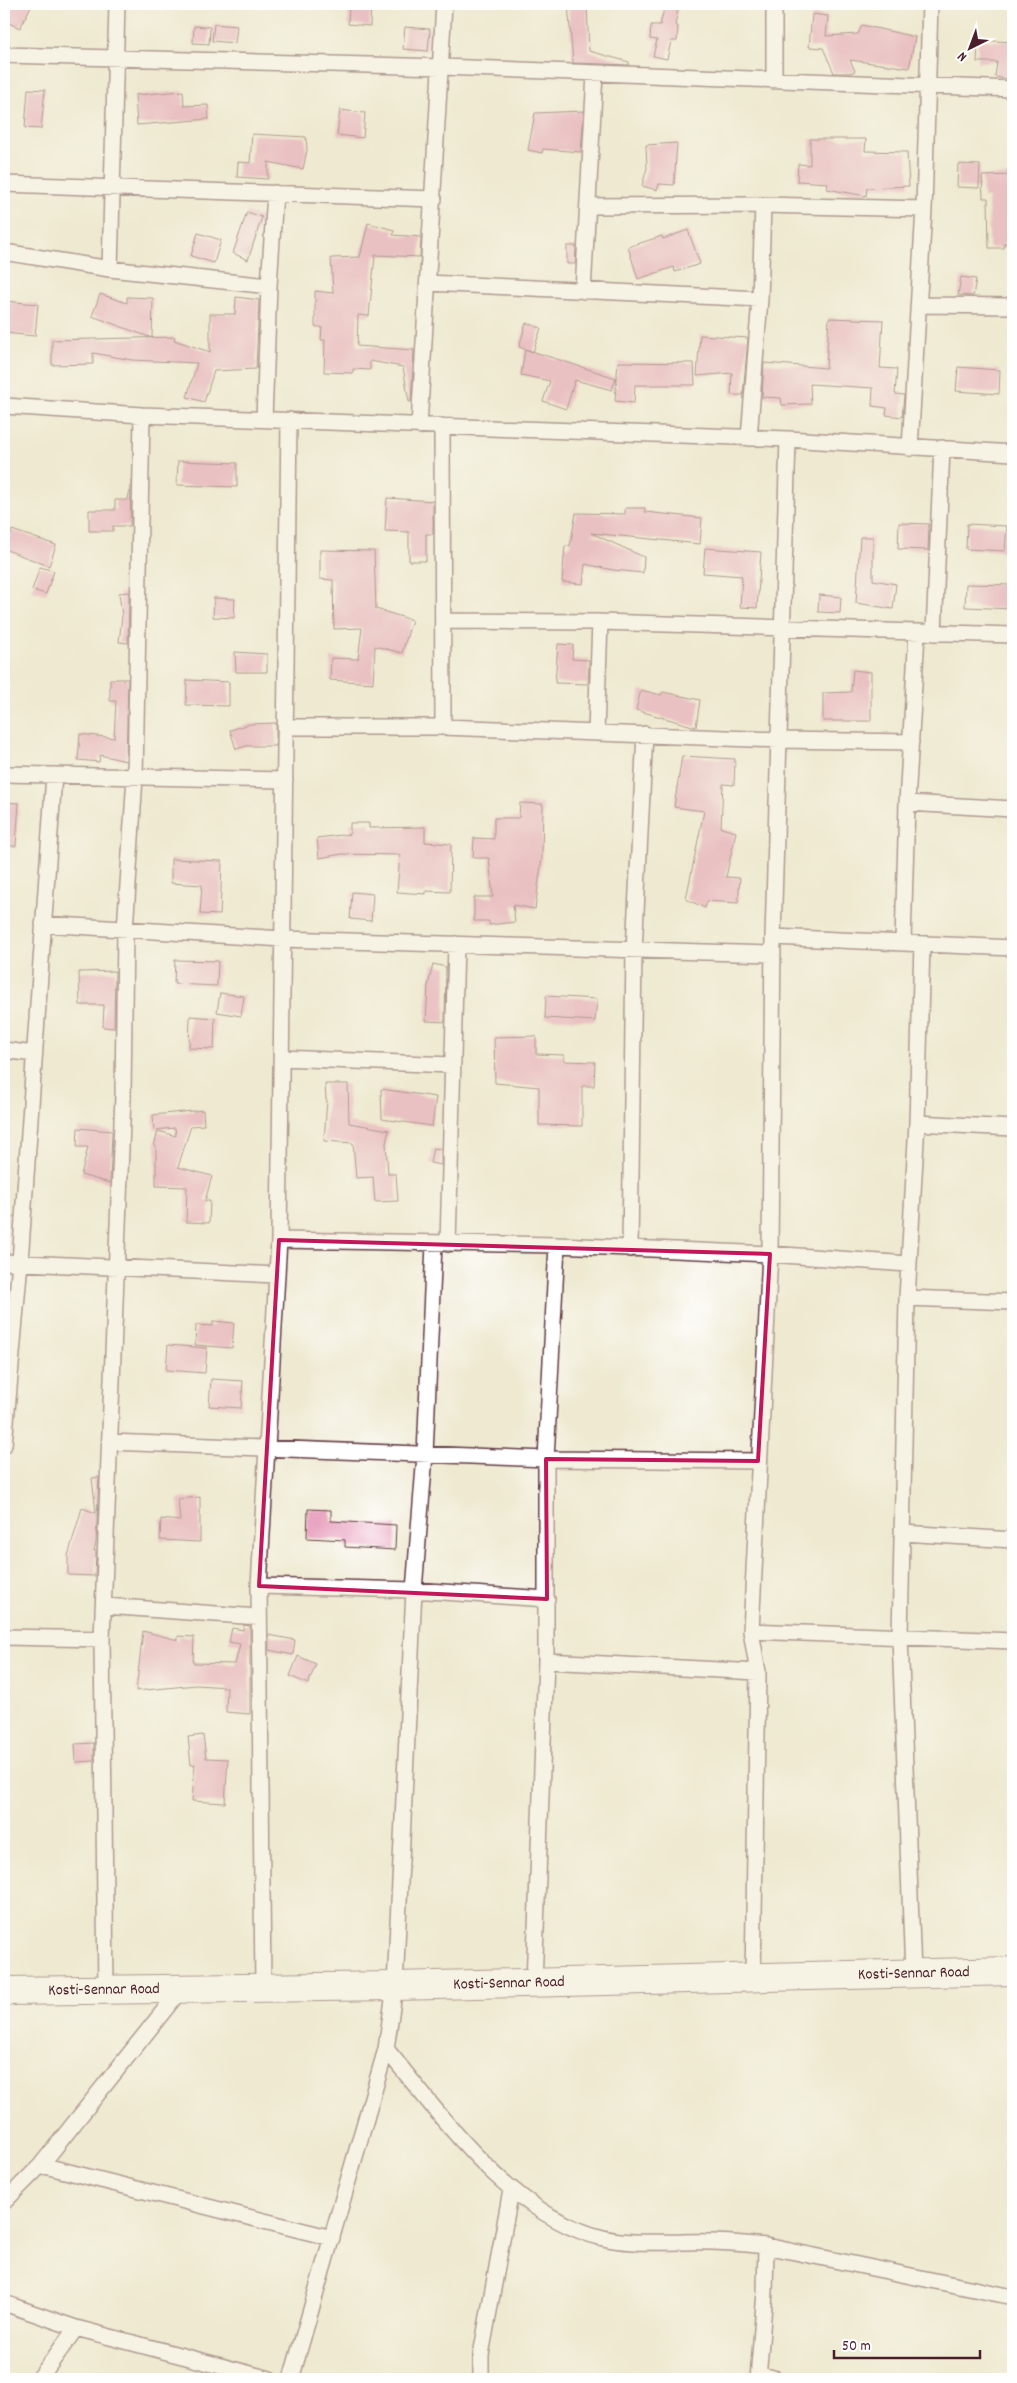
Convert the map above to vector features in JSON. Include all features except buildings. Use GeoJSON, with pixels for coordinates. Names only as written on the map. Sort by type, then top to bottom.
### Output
{"type":"FeatureCollection","features":[{"type":"Feature","properties":{"kind":"highway","name":"Kosti-Sennar Road"},"geometry":{"type":"LineString","coordinates":[[4,1991],[394,1986],[1013,1971]]}},
{"type":"Feature","properties":{"kind":"street"},"geometry":{"type":"LineString","coordinates":[[110,269],[114,59],[117,4]]}},
{"type":"Feature","properties":{"kind":"street"},"geometry":{"type":"LineString","coordinates":[[419,426],[442,67],[444,4]]}},
{"type":"Feature","properties":{"kind":"street"},"geometry":{"type":"LineString","coordinates":[[774,4],[774,81]]}},
{"type":"Feature","properties":{"kind":"street"},"geometry":{"type":"LineString","coordinates":[[910,448],[924,209],[930,4]]}},
{"type":"Feature","properties":{"kind":"street"},"geometry":{"type":"LineString","coordinates":[[4,55],[442,67],[774,81],[1013,88]]}},
{"type":"Feature","properties":{"kind":"street"},"geometry":{"type":"LineString","coordinates":[[582,291],[594,74]]}},
{"type":"Feature","properties":{"kind":"street"},"geometry":{"type":"LineString","coordinates":[[4,184],[434,199]]}},
{"type":"Feature","properties":{"kind":"street"},"geometry":{"type":"LineString","coordinates":[[264,419],[269,286],[275,194]]}},
{"type":"Feature","properties":{"kind":"street"},"geometry":{"type":"LineString","coordinates":[[588,206],[763,205],[924,209]]}},
{"type":"Feature","properties":{"kind":"street"},"geometry":{"type":"LineString","coordinates":[[750,438],[760,299],[763,205]]}},
{"type":"Feature","properties":{"kind":"street"},"geometry":{"type":"LineString","coordinates":[[4,252],[110,269],[269,286]]}},
{"type":"Feature","properties":{"kind":"street"},"geometry":{"type":"LineString","coordinates":[[428,283],[760,299]]}},
{"type":"Feature","properties":{"kind":"street"},"geometry":{"type":"LineString","coordinates":[[919,305],[1013,306]]}},
{"type":"Feature","properties":{"kind":"street"},"geometry":{"type":"LineString","coordinates":[[4,406],[142,416],[788,439],[1013,453]]}},
{"type":"Feature","properties":{"kind":"street"},"geometry":{"type":"LineString","coordinates":[[106,1989],[102,1639],[105,1606],[123,1096],[125,930],[135,777],[142,416]]}},
{"type":"Feature","properties":{"kind":"street"},"geometry":{"type":"LineString","coordinates":[[263,1987],[258,1617],[279,1240],[289,420]]}},
{"type":"Feature","properties":{"kind":"street"},"geometry":{"type":"LineString","coordinates":[[442,426],[442,727]]}},
{"type":"Feature","properties":{"kind":"street"},"geometry":{"type":"LineString","coordinates":[[753,1977],[758,1672],[751,1631],[758,1461],[770,1254],[773,937],[788,439]]}},
{"type":"Feature","properties":{"kind":"street"},"geometry":{"type":"LineString","coordinates":[[934,633],[942,448]]}},
{"type":"Feature","properties":{"kind":"street"},"geometry":{"type":"LineString","coordinates":[[443,621],[600,622],[1013,635]]}},
{"type":"Feature","properties":{"kind":"street"},"geometry":{"type":"LineString","coordinates":[[596,732],[600,622]]}},
{"type":"Feature","properties":{"kind":"street"},"geometry":{"type":"LineString","coordinates":[[903,942],[907,803],[917,633]]}},
{"type":"Feature","properties":{"kind":"street"},"geometry":{"type":"LineString","coordinates":[[285,727],[442,727],[779,740],[910,742]]}},
{"type":"Feature","properties":{"kind":"street"},"geometry":{"type":"LineString","coordinates":[[630,1249],[634,951],[645,734]]}},
{"type":"Feature","properties":{"kind":"street"},"geometry":{"type":"LineString","coordinates":[[4,774],[285,780]]}},
{"type":"Feature","properties":{"kind":"street"},"geometry":{"type":"LineString","coordinates":[[4,1445],[20,1262],[54,775]]}},
{"type":"Feature","properties":{"kind":"street"},"geometry":{"type":"LineString","coordinates":[[907,803],[1013,809]]}},
{"type":"Feature","properties":{"kind":"street"},"geometry":{"type":"LineString","coordinates":[[43,924],[284,939],[773,954]]}},
{"type":"Feature","properties":{"kind":"street"},"geometry":{"type":"LineString","coordinates":[[773,937],[1013,948]]}},
{"type":"Feature","properties":{"kind":"street"},"geometry":{"type":"LineString","coordinates":[[291,2379],[386,2049],[394,1986],[414,1590],[441,1244],[456,944]]}},
{"type":"Feature","properties":{"kind":"street"},"geometry":{"type":"LineString","coordinates":[[913,1973],[900,1637],[908,1264],[917,1123],[922,944]]}},
{"type":"Feature","properties":{"kind":"street"},"geometry":{"type":"LineString","coordinates":[[4,1050],[34,1054]]}},
{"type":"Feature","properties":{"kind":"street"},"geometry":{"type":"LineString","coordinates":[[282,1058],[451,1064]]}},
{"type":"Feature","properties":{"kind":"street"},"geometry":{"type":"LineString","coordinates":[[917,1123],[1013,1128]]}},
{"type":"Feature","properties":{"kind":"street"},"geometry":{"type":"LineString","coordinates":[[279,1240],[557,1245],[770,1254],[908,1264]]}},
{"type":"Feature","properties":{"kind":"street"},"geometry":{"type":"LineString","coordinates":[[534,1982],[546,1661],[546,1459],[557,1245]]}},
{"type":"Feature","properties":{"kind":"street"},"geometry":{"type":"LineString","coordinates":[[4,1262],[277,1276]]}},
{"type":"Feature","properties":{"kind":"street"},"geometry":{"type":"LineString","coordinates":[[907,1298],[1013,1302]]}},
{"type":"Feature","properties":{"kind":"street"},"geometry":{"type":"LineString","coordinates":[[110,1442],[546,1459],[758,1461]]}},
{"type":"Feature","properties":{"kind":"street"},"geometry":{"type":"LineString","coordinates":[[903,1533],[1013,1540]]}},
{"type":"Feature","properties":{"kind":"street"},"geometry":{"type":"LineString","coordinates":[[259,1586],[414,1590],[547,1599]]}},
{"type":"Feature","properties":{"kind":"street"},"geometry":{"type":"LineString","coordinates":[[105,1606],[258,1617]]}},
{"type":"Feature","properties":{"kind":"street"},"geometry":{"type":"LineString","coordinates":[[751,1631],[1013,1641]]}},
{"type":"Feature","properties":{"kind":"street"},"geometry":{"type":"LineString","coordinates":[[4,1637],[102,1639]]}},
{"type":"Feature","properties":{"kind":"street"},"geometry":{"type":"LineString","coordinates":[[546,1661],[758,1672]]}},
{"type":"Feature","properties":{"kind":"street"},"geometry":{"type":"LineString","coordinates":[[4,2202],[41,2164],[182,1988]]}},
{"type":"Feature","properties":{"kind":"street"},"geometry":{"type":"LineString","coordinates":[[386,2049],[449,2126],[511,2190],[541,2212],[572,2227],[603,2238],[635,2242],[735,2242],[766,2246],[1013,2297]]}},
{"type":"Feature","properties":{"kind":"street"},"geometry":{"type":"LineString","coordinates":[[41,2164],[332,2238]]}},
{"type":"Feature","properties":{"kind":"street"},"geometry":{"type":"LineString","coordinates":[[482,2379],[480,2355],[511,2190]]}},
{"type":"Feature","properties":{"kind":"street"},"geometry":{"type":"LineString","coordinates":[[766,2246],[758,2377],[776,2379]]}},
{"type":"Feature","properties":{"kind":"street"},"geometry":{"type":"LineString","coordinates":[[4,2303],[76,2328],[270,2379]]}},
{"type":"Feature","properties":{"kind":"street"},"geometry":{"type":"LineString","coordinates":[[39,2379],[76,2328]]}},
{"type":"Feature","properties":{"kind":"highlighted area"},"geometry":{"type":"Polygon","coordinates":[[[279,1240],[770,1254],[758,1461],[546,1459],[547,1599],[259,1586],[279,1240]]]}}]}
